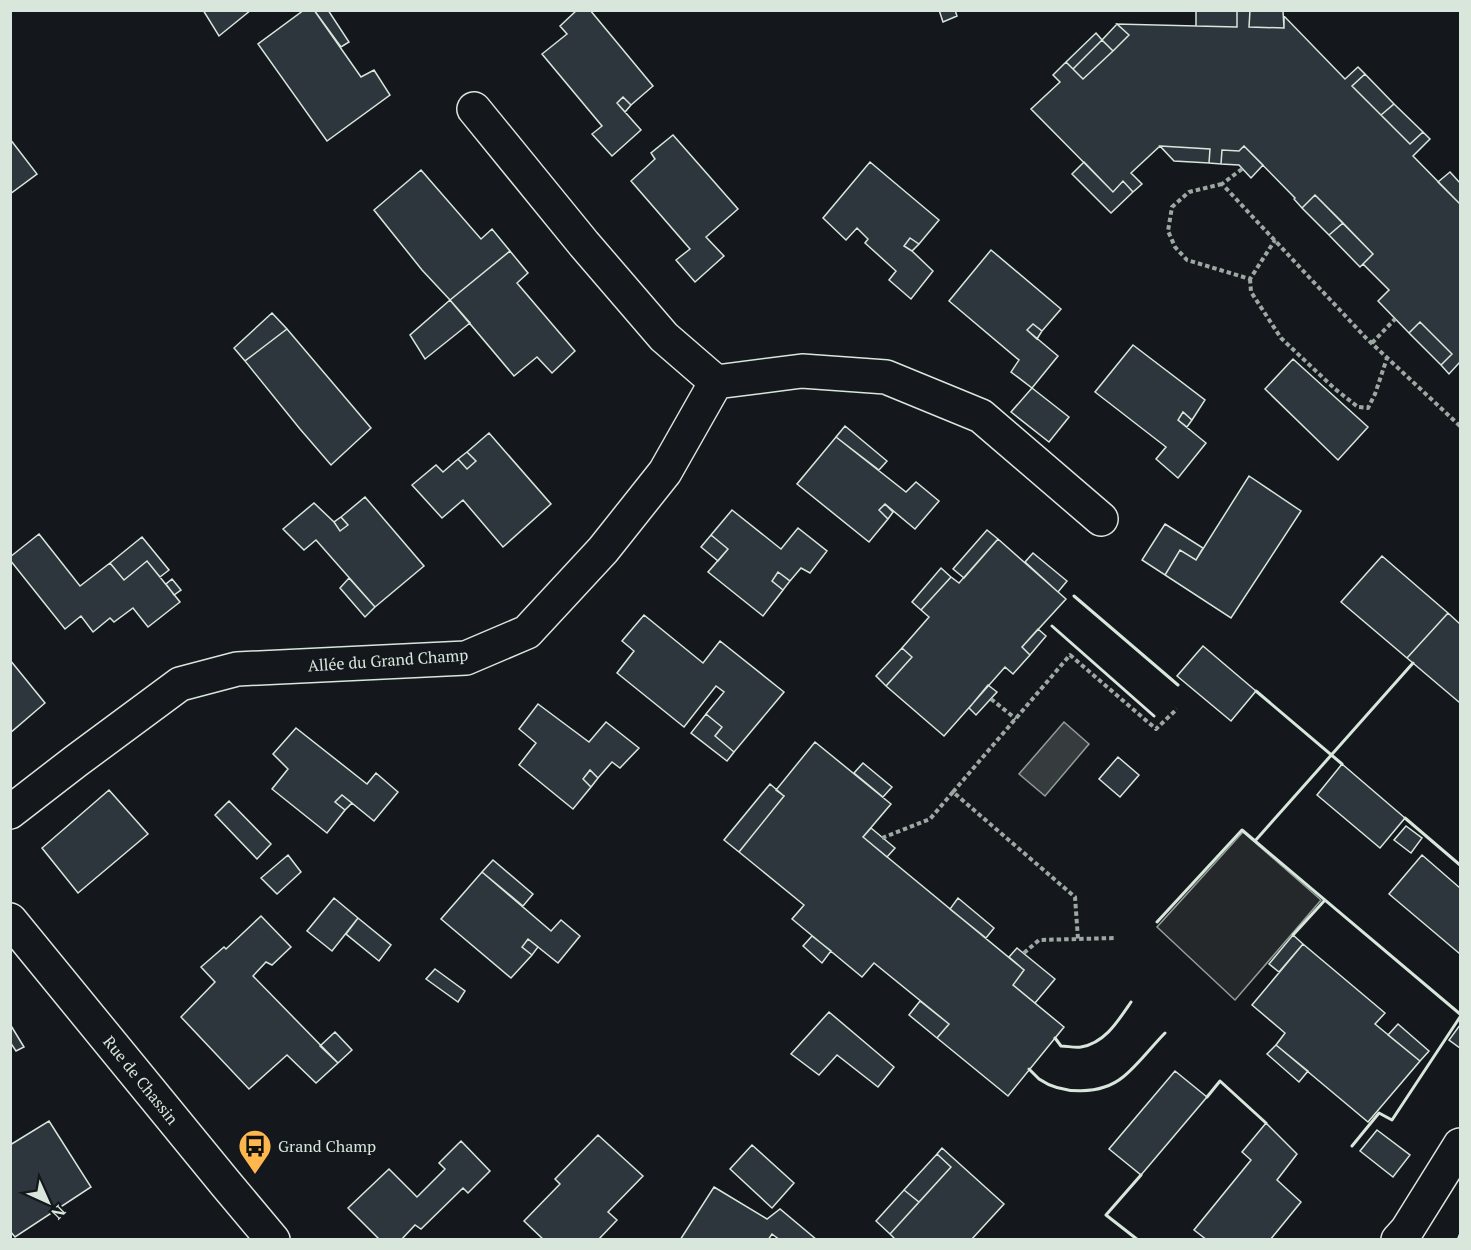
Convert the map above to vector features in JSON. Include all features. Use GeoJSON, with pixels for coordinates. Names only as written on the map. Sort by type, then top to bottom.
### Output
{"type":"FeatureCollection","features":[{"type":"Feature","properties":{"kind":"street"},"geometry":{"type":"LineString","coordinates":[[474,109],[584,244],[664,337],[716,382],[802,371],[886,377],[981,416],[1101,519]]}},
{"type":"Feature","properties":{"kind":"street","name":"Allée du Grand Champ"},"geometry":{"type":"LineString","coordinates":[[10,812],[180,684],[237,669],[466,658],[527,632],[603,550],[665,472],[716,382]]}},
{"type":"Feature","properties":{"kind":"street","name":"Rue de Chassin"},"geometry":{"type":"LineString","coordinates":[[10,920],[273,1239]]}},
{"type":"Feature","properties":{"kind":"street"},"geometry":{"type":"LineString","coordinates":[[1398,1239],[1407,1230],[1461,1145]]}},
{"type":"Feature","properties":{"kind":"path"},"geometry":{"type":"LineString","coordinates":[[1242,169],[1222,184],[1188,192],[1172,207],[1168,231],[1175,247],[1187,260],[1250,279]]}},
{"type":"Feature","properties":{"kind":"path"},"geometry":{"type":"LineString","coordinates":[[1222,184],[1372,343],[1461,426]]}},
{"type":"Feature","properties":{"kind":"path"},"geometry":{"type":"LineString","coordinates":[[1275,240],[1250,279],[1251,292],[1281,338],[1335,389],[1358,407],[1368,408],[1387,358]]}},
{"type":"Feature","properties":{"kind":"path"},"geometry":{"type":"LineString","coordinates":[[1372,343],[1395,319]]}},
{"type":"Feature","properties":{"kind":"path"},"geometry":{"type":"LineString","coordinates":[[882,838],[930,819],[1070,656],[1156,729],[1177,709]]}},
{"type":"Feature","properties":{"kind":"path"},"geometry":{"type":"LineString","coordinates":[[992,699],[1016,719]]}},
{"type":"Feature","properties":{"kind":"path"},"geometry":{"type":"LineString","coordinates":[[953,792],[1075,897],[1078,939]]}},
{"type":"Feature","properties":{"kind":"path"},"geometry":{"type":"LineString","coordinates":[[1024,953],[1039,940],[1115,938]]}},
{"type":"Feature","properties":{"kind":"shaded area"},"geometry":{"type":"Polygon","coordinates":[[[1064,722],[1089,744],[1045,796],[1019,774],[1064,722]]]}},
{"type":"Feature","properties":{"kind":"shaded area"},"geometry":{"type":"Polygon","coordinates":[[[1243,832],[1321,900],[1235,1000],[1157,927],[1243,832]]]}},
{"type":"Feature","properties":{"kind":"building"},"geometry":{"type":"Polygon","coordinates":[[[203,10],[251,10],[219,36],[203,10]]]}},
{"type":"Feature","properties":{"kind":"building"},"geometry":{"type":"Polygon","coordinates":[[[304,10],[314,10],[361,77],[374,70],[390,95],[327,141],[258,44],[304,10]]]}},
{"type":"Feature","properties":{"kind":"building"},"geometry":{"type":"Polygon","coordinates":[[[314,10],[328,10],[349,42],[341,47],[314,10]]]}},
{"type":"Feature","properties":{"kind":"building"},"geometry":{"type":"Polygon","coordinates":[[[577,10],[590,10],[653,86],[631,105],[623,97],[617,103],[641,130],[612,156],[592,134],[602,126],[542,54],[567,34],[560,26],[577,10]]]}},
{"type":"Feature","properties":{"kind":"building"},"geometry":{"type":"Polygon","coordinates":[[[939,10],[955,10],[957,16],[943,22],[939,10]]]}},
{"type":"Feature","properties":{"kind":"building"},"geometry":{"type":"Polygon","coordinates":[[[1196,10],[1237,10],[1237,27],[1196,26],[1196,10]]]}},
{"type":"Feature","properties":{"kind":"building"},"geometry":{"type":"Polygon","coordinates":[[[1237,10],[1250,10],[1249,27],[1284,28],[1284,16],[1345,79],[1358,67],[1365,74],[1352,86],[1410,144],[1423,132],[1430,139],[1413,156],[1460,204],[1460,362],[1449,374],[1441,365],[1452,354],[1420,322],[1409,333],[1378,301],[1389,290],[1363,264],[1373,254],[1315,195],[1302,208],[1244,146],[1239,151],[1222,150],[1221,164],[1209,163],[1210,149],[1160,146],[1131,173],[1142,184],[1133,192],[1123,181],[1113,192],[1031,109],[1060,82],[1053,75],[1066,62],[1083,79],[1113,51],[1129,35],[1117,24],[1237,27],[1237,10]]]}},
{"type":"Feature","properties":{"kind":"building"},"geometry":{"type":"Polygon","coordinates":[[[1250,10],[1283,11],[1284,28],[1249,27],[1250,10]]]}},
{"type":"Feature","properties":{"kind":"building"},"geometry":{"type":"Polygon","coordinates":[[[1117,24],[1129,35],[1113,51],[1102,40],[1117,24]]]}},
{"type":"Feature","properties":{"kind":"building"},"geometry":{"type":"Polygon","coordinates":[[[1096,33],[1102,40],[1073,69],[1066,62],[1096,33]]]}},
{"type":"Feature","properties":{"kind":"building"},"geometry":{"type":"Polygon","coordinates":[[[1102,40],[1113,51],[1083,79],[1073,69],[1102,40]]]}},
{"type":"Feature","properties":{"kind":"building"},"geometry":{"type":"Polygon","coordinates":[[[1365,74],[1394,104],[1381,115],[1352,86],[1365,74]]]}},
{"type":"Feature","properties":{"kind":"building"},"geometry":{"type":"Polygon","coordinates":[[[623,97],[631,105],[625,112],[617,103],[623,97]]]}},
{"type":"Feature","properties":{"kind":"building"},"geometry":{"type":"Polygon","coordinates":[[[1394,104],[1423,132],[1410,144],[1381,115],[1394,104]]]}},
{"type":"Feature","properties":{"kind":"building"},"geometry":{"type":"Polygon","coordinates":[[[673,135],[738,209],[706,237],[724,256],[695,282],[676,260],[690,249],[631,181],[655,159],[651,153],[673,135]]]}},
{"type":"Feature","properties":{"kind":"building"},"geometry":{"type":"Polygon","coordinates":[[[10,139],[37,174],[10,194],[10,139]]]}},
{"type":"Feature","properties":{"kind":"building"},"geometry":{"type":"Polygon","coordinates":[[[1160,146],[1210,149],[1209,163],[1174,161],[1160,146]]]}},
{"type":"Feature","properties":{"kind":"building"},"geometry":{"type":"Polygon","coordinates":[[[1244,146],[1263,165],[1251,178],[1239,165],[1221,164],[1222,150],[1239,151],[1244,146]]]}},
{"type":"Feature","properties":{"kind":"building"},"geometry":{"type":"Polygon","coordinates":[[[870,162],[939,220],[919,244],[910,238],[904,246],[933,271],[911,299],[889,280],[896,271],[865,243],[868,239],[857,228],[846,240],[823,218],[870,162]]]}},
{"type":"Feature","properties":{"kind":"building"},"geometry":{"type":"Polygon","coordinates":[[[1084,162],[1113,192],[1123,181],[1133,192],[1111,213],[1072,174],[1084,162]]]}},
{"type":"Feature","properties":{"kind":"building"},"geometry":{"type":"Polygon","coordinates":[[[421,170],[481,239],[492,229],[510,251],[450,300],[422,270],[374,210],[421,170]]]}},
{"type":"Feature","properties":{"kind":"building"},"geometry":{"type":"Polygon","coordinates":[[[1450,172],[1460,183],[1460,204],[1438,182],[1450,172]]]}},
{"type":"Feature","properties":{"kind":"building"},"geometry":{"type":"Polygon","coordinates":[[[1315,195],[1343,223],[1329,235],[1302,208],[1315,195]]]}},
{"type":"Feature","properties":{"kind":"building"},"geometry":{"type":"Polygon","coordinates":[[[1343,223],[1373,254],[1360,267],[1329,235],[1343,223]]]}},
{"type":"Feature","properties":{"kind":"building"},"geometry":{"type":"Polygon","coordinates":[[[910,238],[919,244],[912,251],[904,246],[910,238]]]}},
{"type":"Feature","properties":{"kind":"building"},"geometry":{"type":"Polygon","coordinates":[[[991,250],[1061,309],[1042,331],[1033,324],[1027,330],[1058,356],[1032,388],[1011,372],[1019,360],[949,301],[991,250]]]}},
{"type":"Feature","properties":{"kind":"building"},"geometry":{"type":"Polygon","coordinates":[[[510,251],[528,273],[517,283],[575,351],[552,373],[537,357],[514,376],[450,300],[510,251]]]}},
{"type":"Feature","properties":{"kind":"building"},"geometry":{"type":"Polygon","coordinates":[[[450,300],[470,323],[425,359],[410,335],[450,300]]]}},
{"type":"Feature","properties":{"kind":"building"},"geometry":{"type":"Polygon","coordinates":[[[272,313],[287,329],[245,361],[234,348],[272,313]]]}},
{"type":"Feature","properties":{"kind":"building"},"geometry":{"type":"Polygon","coordinates":[[[1420,322],[1452,354],[1441,365],[1409,333],[1420,322]]]}},
{"type":"Feature","properties":{"kind":"building"},"geometry":{"type":"Polygon","coordinates":[[[1033,324],[1042,331],[1037,339],[1027,330],[1033,324]]]}},
{"type":"Feature","properties":{"kind":"building"},"geometry":{"type":"Polygon","coordinates":[[[287,329],[371,428],[331,465],[245,361],[287,329]]]}},
{"type":"Feature","properties":{"kind":"building"},"geometry":{"type":"Polygon","coordinates":[[[1133,345],[1205,400],[1192,420],[1183,412],[1178,420],[1206,443],[1178,478],[1156,459],[1166,447],[1095,392],[1133,345]]]}},
{"type":"Feature","properties":{"kind":"building"},"geometry":{"type":"Polygon","coordinates":[[[1293,359],[1368,427],[1338,460],[1265,389],[1293,359]]]}},
{"type":"Feature","properties":{"kind":"building"},"geometry":{"type":"Polygon","coordinates":[[[1032,388],[1069,417],[1049,442],[1011,412],[1032,388]]]}},
{"type":"Feature","properties":{"kind":"building"},"geometry":{"type":"Polygon","coordinates":[[[1183,412],[1192,420],[1187,427],[1178,420],[1183,412]]]}},
{"type":"Feature","properties":{"kind":"building"},"geometry":{"type":"Polygon","coordinates":[[[845,426],[887,461],[879,470],[836,437],[845,426]]]}},
{"type":"Feature","properties":{"kind":"building"},"geometry":{"type":"Polygon","coordinates":[[[489,433],[551,504],[503,547],[463,500],[442,518],[412,485],[436,465],[443,472],[458,459],[467,469],[476,461],[467,452],[489,433]]]}},
{"type":"Feature","properties":{"kind":"building"},"geometry":{"type":"Polygon","coordinates":[[[836,437],[906,492],[916,482],[939,501],[915,529],[885,504],[879,510],[888,519],[869,542],[797,484],[836,437]]]}},
{"type":"Feature","properties":{"kind":"building"},"geometry":{"type":"Polygon","coordinates":[[[467,452],[476,461],[467,469],[458,459],[467,452]]]}},
{"type":"Feature","properties":{"kind":"building"},"geometry":{"type":"Polygon","coordinates":[[[1249,476],[1301,511],[1231,618],[1165,575],[1180,550],[1196,560],[1249,476]]]}},
{"type":"Feature","properties":{"kind":"building"},"geometry":{"type":"Polygon","coordinates":[[[365,497],[424,566],[375,607],[316,540],[304,550],[283,529],[314,503],[340,531],[348,525],[341,517],[365,497]]]}},
{"type":"Feature","properties":{"kind":"building"},"geometry":{"type":"Polygon","coordinates":[[[885,504],[893,512],[888,519],[879,510],[885,504]]]}},
{"type":"Feature","properties":{"kind":"building"},"geometry":{"type":"Polygon","coordinates":[[[732,510],[781,549],[798,528],[827,551],[810,573],[801,568],[790,581],[778,572],[772,581],[783,590],[763,616],[708,572],[728,549],[711,535],[732,510]]]}},
{"type":"Feature","properties":{"kind":"building"},"geometry":{"type":"Polygon","coordinates":[[[341,517],[348,525],[340,531],[334,522],[341,517]]]}},
{"type":"Feature","properties":{"kind":"building"},"geometry":{"type":"Polygon","coordinates":[[[1165,524],[1203,548],[1196,560],[1180,550],[1165,575],[1142,560],[1165,524]]]}},
{"type":"Feature","properties":{"kind":"building"},"geometry":{"type":"Polygon","coordinates":[[[987,530],[998,539],[964,578],[953,569],[987,530]]]}},
{"type":"Feature","properties":{"kind":"building"},"geometry":{"type":"Polygon","coordinates":[[[39,534],[80,586],[110,563],[124,580],[147,561],[180,602],[148,627],[133,608],[114,622],[110,618],[93,632],[81,616],[65,629],[10,560],[10,557],[39,534]]]}},
{"type":"Feature","properties":{"kind":"building"},"geometry":{"type":"Polygon","coordinates":[[[711,535],[728,549],[718,561],[701,547],[711,535]]]}},
{"type":"Feature","properties":{"kind":"building"},"geometry":{"type":"Polygon","coordinates":[[[142,537],[169,570],[160,577],[147,561],[124,580],[110,563],[142,537]]]}},
{"type":"Feature","properties":{"kind":"building"},"geometry":{"type":"Polygon","coordinates":[[[998,539],[1066,599],[1022,647],[1030,655],[1013,674],[1005,667],[944,736],[886,686],[912,657],[902,648],[929,617],[921,610],[951,577],[959,583],[998,539]]]}},
{"type":"Feature","properties":{"kind":"building"},"geometry":{"type":"Polygon","coordinates":[[[1033,553],[1067,581],[1058,592],[1025,562],[1033,553]]]}},
{"type":"Feature","properties":{"kind":"building"},"geometry":{"type":"Polygon","coordinates":[[[1382,556],[1448,613],[1407,658],[1341,602],[1382,556]]]}},
{"type":"Feature","properties":{"kind":"building"},"geometry":{"type":"Polygon","coordinates":[[[941,568],[951,577],[921,610],[912,602],[941,568]]]}},
{"type":"Feature","properties":{"kind":"building"},"geometry":{"type":"Polygon","coordinates":[[[778,572],[790,581],[783,590],[772,581],[778,572]]]}},
{"type":"Feature","properties":{"kind":"building"},"geometry":{"type":"Polygon","coordinates":[[[349,578],[375,607],[365,617],[340,588],[349,578]]]}},
{"type":"Feature","properties":{"kind":"building"},"geometry":{"type":"Polygon","coordinates":[[[172,579],[181,590],[174,595],[166,584],[172,579]]]}},
{"type":"Feature","properties":{"kind":"building"},"geometry":{"type":"Polygon","coordinates":[[[1448,613],[1460,624],[1460,703],[1407,658],[1448,613]]]}},
{"type":"Feature","properties":{"kind":"building"},"geometry":{"type":"Polygon","coordinates":[[[644,615],[703,663],[720,641],[784,692],[734,752],[715,736],[722,727],[706,714],[724,692],[716,686],[684,727],[617,673],[634,651],[622,641],[644,615]]]}},
{"type":"Feature","properties":{"kind":"building"},"geometry":{"type":"Polygon","coordinates":[[[1038,629],[1046,636],[1030,655],[1022,647],[1038,629]]]}},
{"type":"Feature","properties":{"kind":"building"},"geometry":{"type":"Polygon","coordinates":[[[1203,646],[1256,691],[1231,721],[1177,676],[1203,646]]]}},
{"type":"Feature","properties":{"kind":"building"},"geometry":{"type":"Polygon","coordinates":[[[902,648],[912,657],[886,686],[876,676],[902,648]]]}},
{"type":"Feature","properties":{"kind":"building"},"geometry":{"type":"Polygon","coordinates":[[[10,660],[45,703],[10,733],[10,660]]]}},
{"type":"Feature","properties":{"kind":"building"},"geometry":{"type":"Polygon","coordinates":[[[988,685],[997,692],[976,715],[969,708],[988,685]]]}},
{"type":"Feature","properties":{"kind":"building"},"geometry":{"type":"Polygon","coordinates":[[[538,704],[589,742],[606,722],[639,748],[620,768],[612,762],[598,778],[590,770],[583,779],[591,787],[573,809],[519,765],[536,743],[519,729],[538,704]]]}},
{"type":"Feature","properties":{"kind":"building"},"geometry":{"type":"Polygon","coordinates":[[[706,714],[722,727],[715,736],[734,752],[727,761],[691,733],[706,714]]]}},
{"type":"Feature","properties":{"kind":"building"},"geometry":{"type":"Polygon","coordinates":[[[296,728],[367,784],[376,773],[398,792],[374,821],[342,795],[335,802],[345,810],[327,833],[272,789],[288,769],[273,754],[296,728]]]}},
{"type":"Feature","properties":{"kind":"building"},"geometry":{"type":"Polygon","coordinates":[[[815,742],[891,804],[863,837],[1024,970],[1013,985],[1064,1027],[1008,1096],[937,1038],[949,1024],[874,963],[862,977],[792,919],[804,905],[739,852],[784,796],[776,790],[815,742]]]}},
{"type":"Feature","properties":{"kind":"building"},"geometry":{"type":"Polygon","coordinates":[[[1118,757],[1139,775],[1120,797],[1099,779],[1118,757]]]}},
{"type":"Feature","properties":{"kind":"building"},"geometry":{"type":"Polygon","coordinates":[[[863,763],[892,787],[883,797],[854,773],[863,763]]]}},
{"type":"Feature","properties":{"kind":"building"},"geometry":{"type":"Polygon","coordinates":[[[1342,764],[1405,818],[1380,848],[1317,795],[1342,764]]]}},
{"type":"Feature","properties":{"kind":"building"},"geometry":{"type":"Polygon","coordinates":[[[590,770],[598,778],[591,787],[583,779],[590,770]]]}},
{"type":"Feature","properties":{"kind":"building"},"geometry":{"type":"Polygon","coordinates":[[[770,784],[784,796],[739,852],[724,840],[770,784]]]}},
{"type":"Feature","properties":{"kind":"building"},"geometry":{"type":"Polygon","coordinates":[[[109,790],[148,834],[78,893],[42,848],[109,790]]]}},
{"type":"Feature","properties":{"kind":"building"},"geometry":{"type":"Polygon","coordinates":[[[342,795],[352,803],[345,810],[335,802],[342,795]]]}},
{"type":"Feature","properties":{"kind":"building"},"geometry":{"type":"Polygon","coordinates":[[[229,801],[271,844],[257,859],[215,815],[229,801]]]}},
{"type":"Feature","properties":{"kind":"building"},"geometry":{"type":"Polygon","coordinates":[[[1406,826],[1422,838],[1411,853],[1394,840],[1406,826]]]}},
{"type":"Feature","properties":{"kind":"building"},"geometry":{"type":"Polygon","coordinates":[[[871,828],[895,848],[887,857],[863,837],[871,828]]]}},
{"type":"Feature","properties":{"kind":"building"},"geometry":{"type":"Polygon","coordinates":[[[288,855],[301,872],[277,894],[261,878],[288,855]]]}},
{"type":"Feature","properties":{"kind":"building"},"geometry":{"type":"Polygon","coordinates":[[[1422,855],[1460,888],[1460,954],[1389,894],[1422,855]]]}},
{"type":"Feature","properties":{"kind":"building"},"geometry":{"type":"Polygon","coordinates":[[[493,860],[533,894],[523,906],[482,872],[493,860]]]}},
{"type":"Feature","properties":{"kind":"building"},"geometry":{"type":"Polygon","coordinates":[[[482,872],[551,931],[561,920],[580,936],[558,963],[528,939],[522,947],[532,955],[511,978],[441,919],[482,872]]]}},
{"type":"Feature","properties":{"kind":"building"},"geometry":{"type":"Polygon","coordinates":[[[334,898],[358,918],[332,951],[307,931],[334,898]]]}},
{"type":"Feature","properties":{"kind":"building"},"geometry":{"type":"Polygon","coordinates":[[[958,898],[994,928],[986,938],[950,909],[958,898]]]}},
{"type":"Feature","properties":{"kind":"building"},"geometry":{"type":"Polygon","coordinates":[[[261,916],[291,947],[272,965],[266,962],[253,976],[338,1063],[316,1083],[287,1055],[249,1089],[181,1017],[215,982],[201,967],[224,947],[226,949],[261,916]]]}},
{"type":"Feature","properties":{"kind":"building"},"geometry":{"type":"Polygon","coordinates":[[[358,918],[391,945],[379,961],[346,934],[358,918]]]}},
{"type":"Feature","properties":{"kind":"building"},"geometry":{"type":"Polygon","coordinates":[[[1293,935],[1303,944],[1279,972],[1269,964],[1293,935]]]}},
{"type":"Feature","properties":{"kind":"building"},"geometry":{"type":"Polygon","coordinates":[[[812,936],[831,951],[822,963],[803,946],[812,936]]]}},
{"type":"Feature","properties":{"kind":"building"},"geometry":{"type":"Polygon","coordinates":[[[528,939],[538,947],[532,955],[522,947],[528,939]]]}},
{"type":"Feature","properties":{"kind":"building"},"geometry":{"type":"Polygon","coordinates":[[[1303,944],[1385,1013],[1375,1024],[1420,1061],[1368,1122],[1276,1045],[1285,1033],[1252,1005],[1303,944]]]}},
{"type":"Feature","properties":{"kind":"building"},"geometry":{"type":"Polygon","coordinates":[[[1017,948],[1055,979],[1035,1003],[1013,985],[1024,970],[1009,957],[1017,948]]]}},
{"type":"Feature","properties":{"kind":"building"},"geometry":{"type":"Polygon","coordinates":[[[435,969],[465,991],[458,1002],[426,979],[435,969]]]}},
{"type":"Feature","properties":{"kind":"building"},"geometry":{"type":"Polygon","coordinates":[[[920,1001],[949,1024],[937,1038],[909,1015],[920,1001]]]}},
{"type":"Feature","properties":{"kind":"building"},"geometry":{"type":"Polygon","coordinates":[[[829,1012],[894,1067],[878,1087],[837,1055],[819,1075],[791,1054],[829,1012]]]}},
{"type":"Feature","properties":{"kind":"building"},"geometry":{"type":"Polygon","coordinates":[[[10,1024],[24,1047],[16,1051],[10,1042],[10,1024]]]}},
{"type":"Feature","properties":{"kind":"building"},"geometry":{"type":"Polygon","coordinates":[[[1398,1024],[1429,1051],[1420,1061],[1388,1035],[1398,1024]]]}},
{"type":"Feature","properties":{"kind":"building"},"geometry":{"type":"Polygon","coordinates":[[[1460,1025],[1460,1048],[1449,1040],[1460,1025]]]}},
{"type":"Feature","properties":{"kind":"building"},"geometry":{"type":"Polygon","coordinates":[[[335,1032],[352,1050],[338,1063],[320,1046],[335,1032]]]}},
{"type":"Feature","properties":{"kind":"building"},"geometry":{"type":"Polygon","coordinates":[[[1276,1045],[1308,1071],[1299,1082],[1267,1054],[1276,1045]]]}},
{"type":"Feature","properties":{"kind":"building"},"geometry":{"type":"Polygon","coordinates":[[[1175,1071],[1207,1097],[1141,1175],[1109,1149],[1175,1071]]]}},
{"type":"Feature","properties":{"kind":"building"},"geometry":{"type":"Polygon","coordinates":[[[49,1121],[91,1187],[15,1237],[10,1231],[10,1145],[49,1121]]]}},
{"type":"Feature","properties":{"kind":"building"},"geometry":{"type":"Polygon","coordinates":[[[1266,1123],[1297,1154],[1277,1180],[1301,1202],[1270,1240],[1207,1240],[1194,1230],[1251,1160],[1242,1152],[1266,1123]]]}},
{"type":"Feature","properties":{"kind":"building"},"geometry":{"type":"Polygon","coordinates":[[[1377,1130],[1410,1155],[1393,1177],[1360,1151],[1377,1130]]]}},
{"type":"Feature","properties":{"kind":"building"},"geometry":{"type":"Polygon","coordinates":[[[598,1135],[643,1176],[608,1212],[617,1220],[598,1240],[544,1240],[524,1221],[560,1184],[555,1179],[598,1135]]]}},
{"type":"Feature","properties":{"kind":"building"},"geometry":{"type":"Polygon","coordinates":[[[461,1141],[490,1171],[468,1193],[463,1188],[421,1229],[415,1225],[401,1240],[380,1240],[348,1208],[389,1169],[417,1197],[445,1169],[439,1163],[461,1141]]]}},
{"type":"Feature","properties":{"kind":"building"},"geometry":{"type":"Polygon","coordinates":[[[752,1145],[794,1183],[772,1208],[730,1169],[752,1145]]]}},
{"type":"Feature","properties":{"kind":"building"},"geometry":{"type":"Polygon","coordinates":[[[942,1148],[1004,1204],[971,1240],[896,1240],[890,1234],[951,1167],[937,1154],[942,1148]]]}},
{"type":"Feature","properties":{"kind":"building"},"geometry":{"type":"Polygon","coordinates":[[[937,1154],[951,1167],[919,1202],[904,1190],[937,1154]]]}},
{"type":"Feature","properties":{"kind":"building"},"geometry":{"type":"Polygon","coordinates":[[[714,1187],[767,1219],[780,1209],[817,1240],[780,1240],[772,1234],[768,1240],[680,1240],[714,1187]]]}},
{"type":"Feature","properties":{"kind":"building"},"geometry":{"type":"Polygon","coordinates":[[[904,1190],[919,1202],[890,1234],[876,1221],[904,1190]]]}},
{"type":"Feature","properties":{"kind":"wall"},"geometry":{"type":"LineString","coordinates":[[1074,596],[1178,685]]}},
{"type":"Feature","properties":{"kind":"wall"},"geometry":{"type":"LineString","coordinates":[[1052,626],[1154,716]]}},
{"type":"Feature","properties":{"kind":"wall"},"geometry":{"type":"LineString","coordinates":[[1413,663],[1255,841],[1460,1014]]}},
{"type":"Feature","properties":{"kind":"wall"},"geometry":{"type":"LineString","coordinates":[[1256,691],[1342,764]]}},
{"type":"Feature","properties":{"kind":"wall"},"geometry":{"type":"LineString","coordinates":[[1405,818],[1460,865]]}},
{"type":"Feature","properties":{"kind":"wall"},"geometry":{"type":"LineString","coordinates":[[1157,922],[1242,830],[1255,841]]}},
{"type":"Feature","properties":{"kind":"wall"},"geometry":{"type":"LineString","coordinates":[[1293,935],[1325,900]]}},
{"type":"Feature","properties":{"kind":"wall"},"geometry":{"type":"LineString","coordinates":[[1055,1038],[1061,1046],[1090,1045],[1110,1030],[1131,1002]]}},
{"type":"Feature","properties":{"kind":"wall"},"geometry":{"type":"LineString","coordinates":[[1352,1146],[1379,1113],[1392,1120],[1460,1017]]}},
{"type":"Feature","properties":{"kind":"wall"},"geometry":{"type":"LineString","coordinates":[[1029,1069],[1039,1079],[1059,1088],[1093,1090],[1114,1083],[1123,1077],[1165,1033]]}},
{"type":"Feature","properties":{"kind":"wall"},"geometry":{"type":"LineString","coordinates":[[1207,1097],[1220,1081],[1266,1123]]}},
{"type":"Feature","properties":{"kind":"wall"},"geometry":{"type":"LineString","coordinates":[[1138,1240],[1106,1215],[1141,1175]]}},
{"type":"Feature","properties":{"kind":"wall"},"geometry":{"type":"LineString","coordinates":[[1458,1240],[1460,1235]]}},
{"type":"Feature","properties":{"kind":"place","name":"Grand Champ"},"geometry":{"type":"Point","coordinates":[255,1175]}}]}
